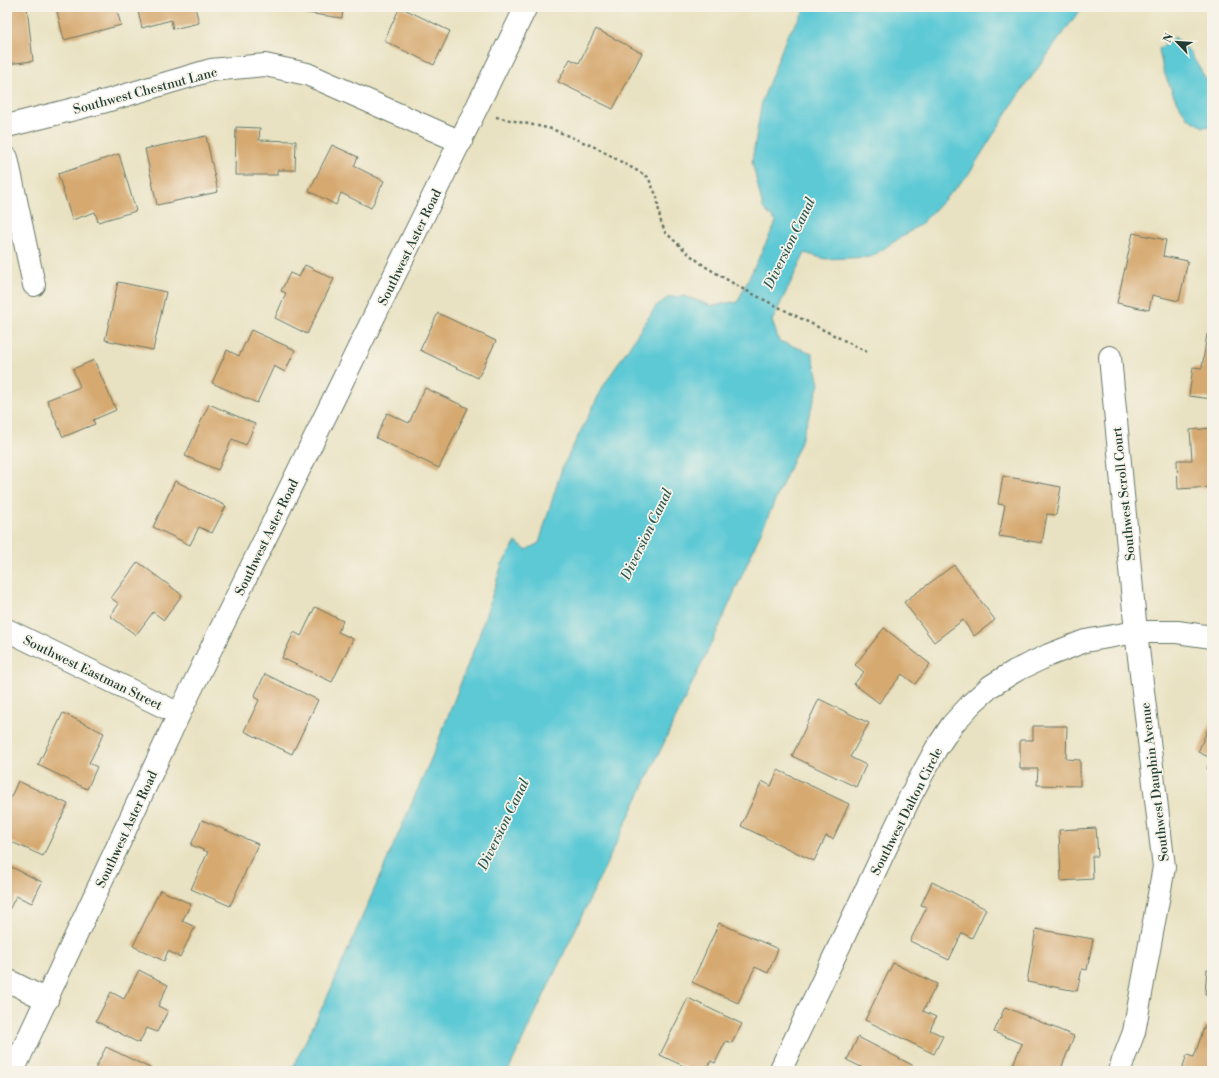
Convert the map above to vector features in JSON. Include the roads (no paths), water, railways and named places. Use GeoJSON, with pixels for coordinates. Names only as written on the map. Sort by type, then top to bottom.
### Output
{"type":"FeatureCollection","features":[{"type":"Feature","properties":{"kind":"street","name":"Southwest Aster Road"},"geometry":{"type":"LineString","coordinates":[[13,1071],[179,714],[526,7]]}},
{"type":"Feature","properties":{"kind":"street","name":"Southwest Chestnut Lane"},"geometry":{"type":"LineString","coordinates":[[7,126],[106,101],[211,70],[265,65],[307,74],[461,142]]}},
{"type":"Feature","properties":{"kind":"street"},"geometry":{"type":"LineString","coordinates":[[7,158],[34,285]]}},
{"type":"Feature","properties":{"kind":"street","name":"Southwest Scroll Court"},"geometry":{"type":"LineString","coordinates":[[1110,357],[1136,632]]}},
{"type":"Feature","properties":{"kind":"street","name":"Southwest Eastman Street"},"geometry":{"type":"LineString","coordinates":[[7,630],[179,714]]}},
{"type":"Feature","properties":{"kind":"street","name":"Southwest Dalton Circle"},"geometry":{"type":"LineString","coordinates":[[780,1071],[911,794],[936,749],[952,725],[972,703],[991,686],[1015,671],[1049,655],[1085,641],[1136,632],[1177,632],[1212,637]]}},
{"type":"Feature","properties":{"kind":"street","name":"Southwest Dauphin Avenue"},"geometry":{"type":"LineString","coordinates":[[1119,1071],[1134,1032],[1164,867],[1136,632]]}},
{"type":"Feature","properties":{"kind":"street"},"geometry":{"type":"LineString","coordinates":[[7,980],[47,1000]]}},
{"type":"Feature","properties":{"kind":"water","name":"Diversion Canal"},"geometry":{"type":"Polygon","coordinates":[[[807,7],[1085,7],[1077,14],[1017,97],[968,175],[921,224],[871,257],[825,259],[805,253],[772,321],[779,341],[812,353],[819,384],[800,444],[719,627],[508,1071],[291,1071],[330,991],[434,752],[479,636],[502,564],[516,542],[526,550],[539,543],[562,468],[604,385],[656,306],[669,297],[684,296],[712,306],[732,302],[737,303],[776,222],[763,208],[752,161],[762,101],[787,36],[807,7]]]}},
{"type":"Feature","properties":{"kind":"water"},"geometry":{"type":"Polygon","coordinates":[[[1175,37],[1191,54],[1212,89],[1212,126],[1203,127],[1187,117],[1174,96],[1163,70],[1159,49],[1175,37]]]}}]}
